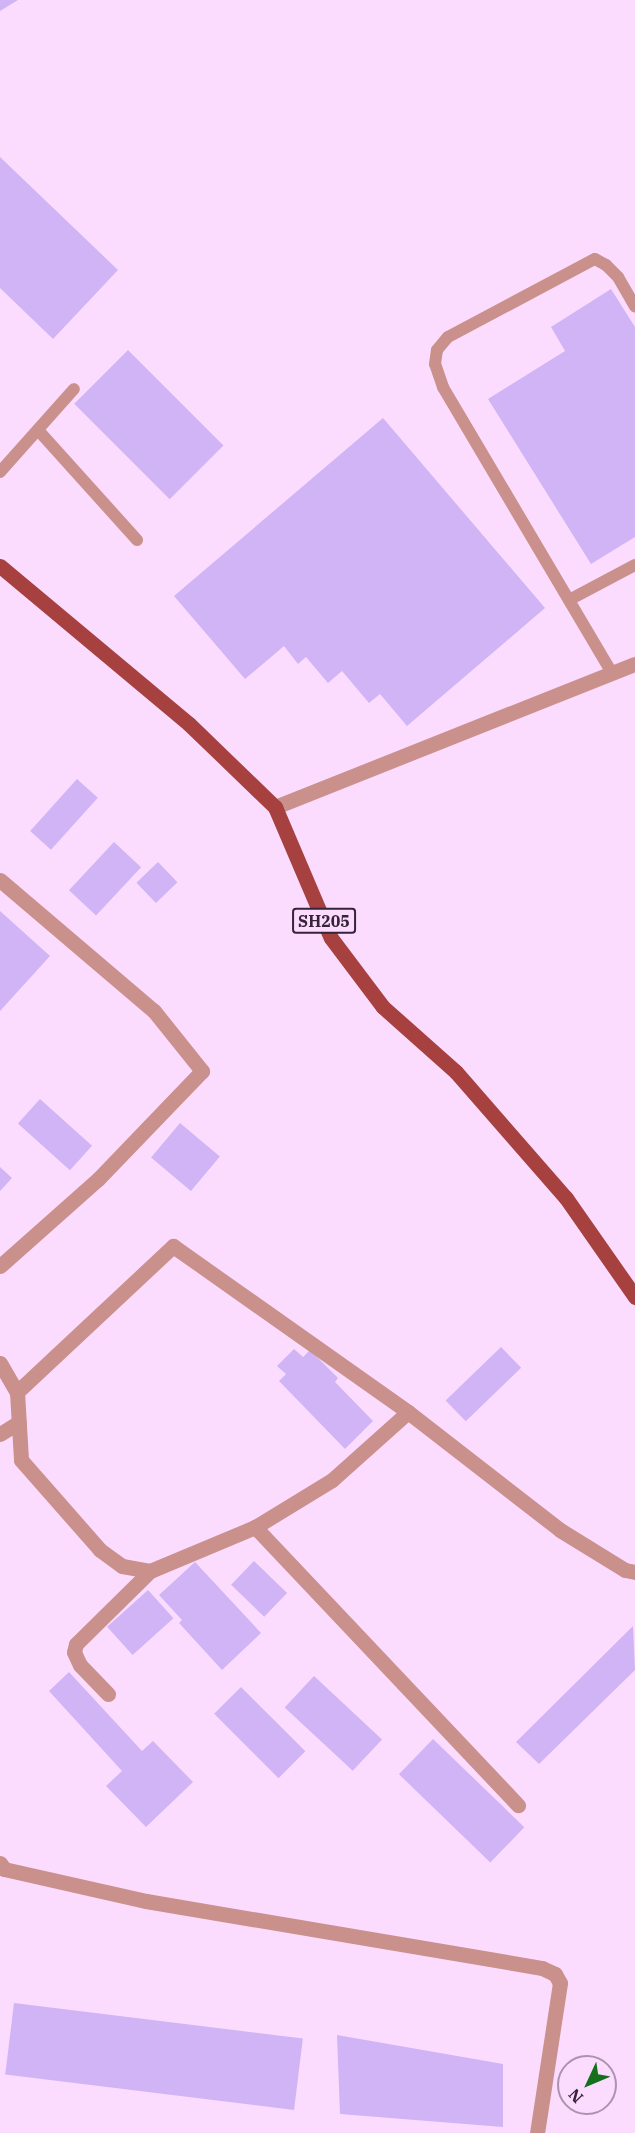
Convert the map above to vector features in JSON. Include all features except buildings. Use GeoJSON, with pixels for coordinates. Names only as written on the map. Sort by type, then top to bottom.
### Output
{"type":"FeatureCollection","features":[{"type":"Feature","properties":{"kind":"main road","name":"SH205"},"geometry":{"type":"LineString","coordinates":[[0,566],[189,724],[275,807],[331,938],[383,1007],[456,1072],[567,1198],[635,1296]]}},
{"type":"Feature","properties":{"kind":"street"},"geometry":{"type":"LineString","coordinates":[[275,807],[635,664]]}},
{"type":"Feature","properties":{"kind":"street"},"geometry":{"type":"LineString","coordinates":[[0,880],[154,1011],[202,1071],[98,1179],[0,1266]]}},
{"type":"Feature","properties":{"kind":"street"},"geometry":{"type":"LineString","coordinates":[[17,1392],[173,1246],[408,1412],[560,1530],[625,1570],[635,1572]]}},
{"type":"Feature","properties":{"kind":"street"},"geometry":{"type":"LineString","coordinates":[[0,1363],[17,1392],[21,1460],[100,1550],[122,1566],[150,1571]]}},
{"type":"Feature","properties":{"kind":"street"},"geometry":{"type":"LineString","coordinates":[[108,1694],[80,1665],[74,1652],[82,1638],[150,1571],[255,1527],[332,1480],[408,1412]]}},
{"type":"Feature","properties":{"kind":"street"},"geometry":{"type":"LineString","coordinates":[[0,1434],[19,1422]]}},
{"type":"Feature","properties":{"kind":"street"},"geometry":{"type":"LineString","coordinates":[[255,1527],[518,1805]]}},
{"type":"Feature","properties":{"kind":"street"},"geometry":{"type":"LineString","coordinates":[[1,1869],[146,1901],[542,1968],[555,1974],[560,1983],[537,2133]]}},
{"type":"Feature","properties":{"kind":"lane"},"geometry":{"type":"LineString","coordinates":[[612,674],[443,387],[435,364],[437,350],[448,337],[595,259],[606,265],[618,278],[635,306]]}},
{"type":"Feature","properties":{"kind":"lane"},"geometry":{"type":"LineString","coordinates":[[0,472],[74,389]]}},
{"type":"Feature","properties":{"kind":"lane"},"geometry":{"type":"LineString","coordinates":[[38,430],[137,540]]}},
{"type":"Feature","properties":{"kind":"lane"},"geometry":{"type":"LineString","coordinates":[[569,600],[635,565]]}}]}
